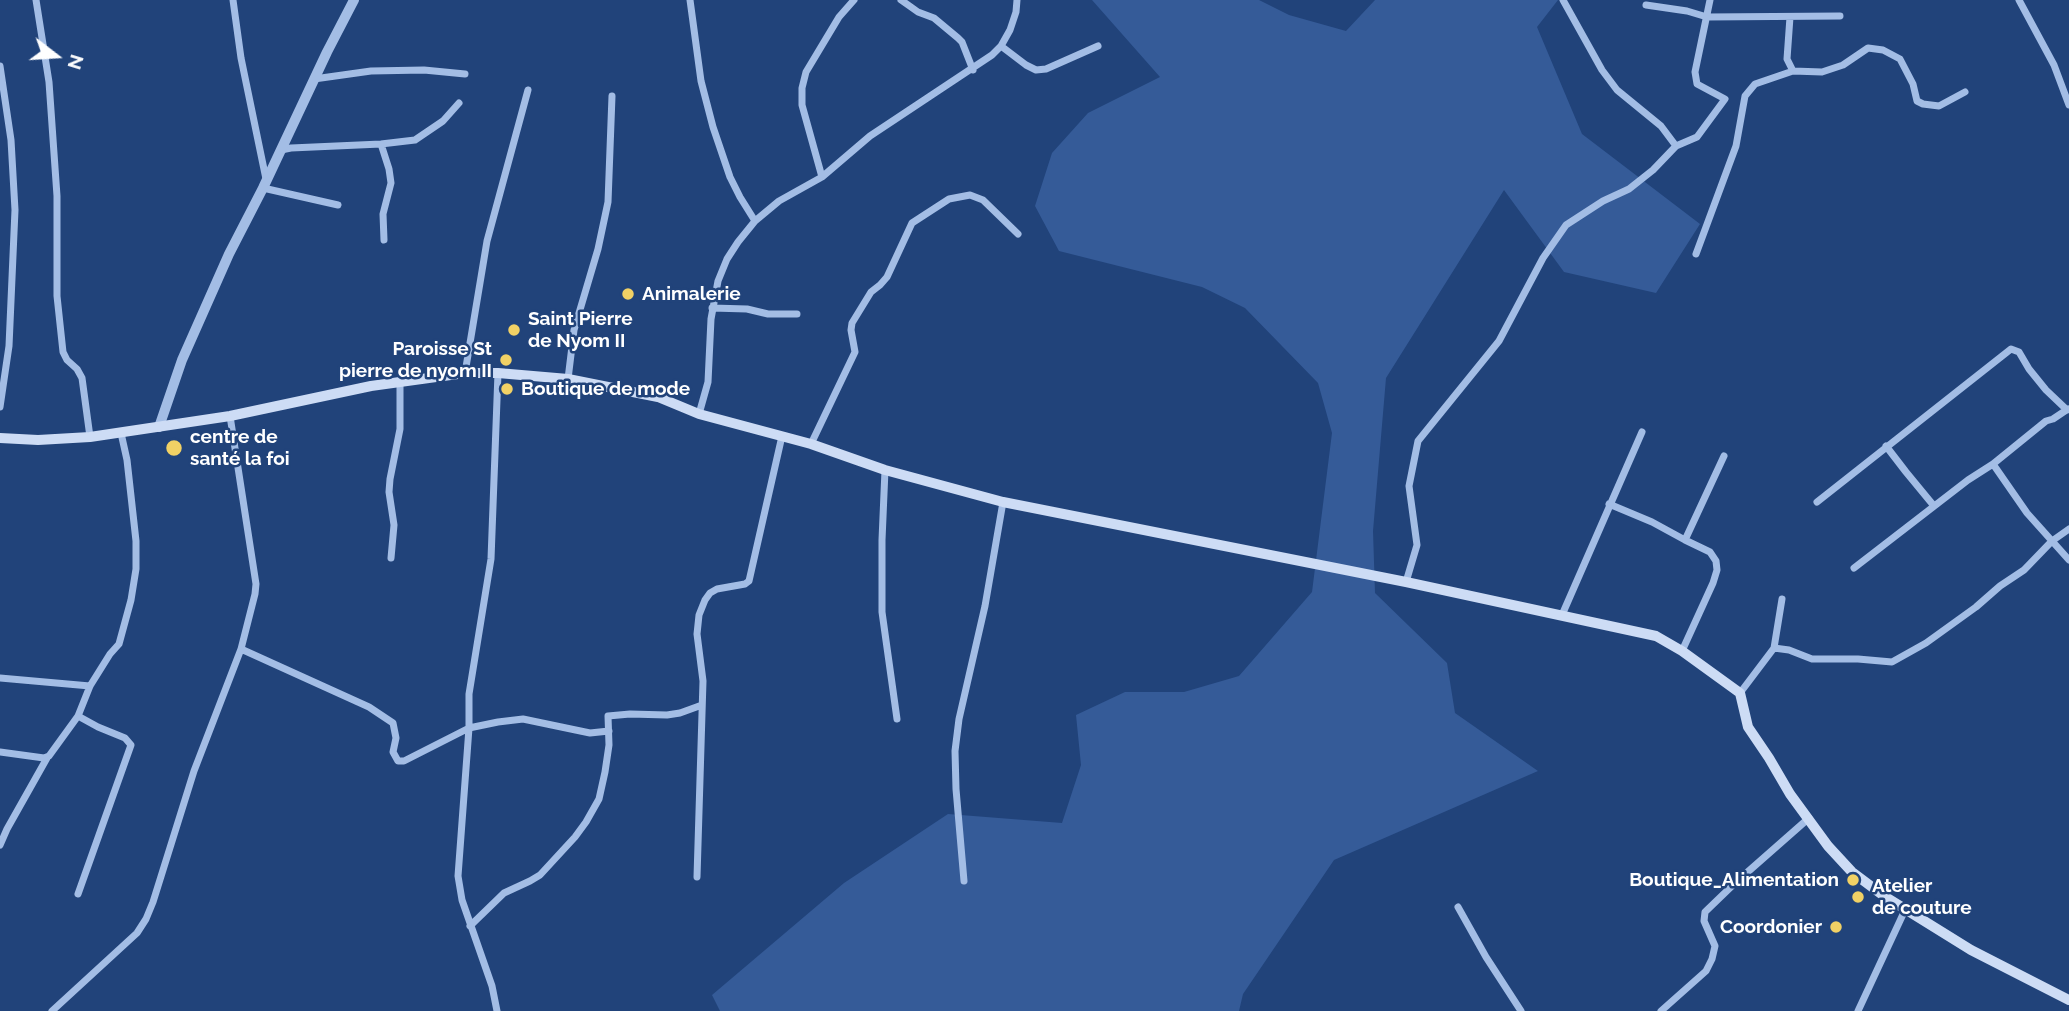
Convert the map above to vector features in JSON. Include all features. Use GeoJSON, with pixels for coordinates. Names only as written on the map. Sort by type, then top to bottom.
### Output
{"type":"FeatureCollection","features":[{"type":"Feature","properties":{"kind":"main road"},"geometry":{"type":"LineString","coordinates":[[0,438],[38,440],[121,433],[230,416],[400,381],[465,373],[568,379],[658,397],[699,414],[811,444],[885,470],[1003,502],[1406,582],[1656,636],[1682,651],[1740,693],[1748,727],[1790,794],[1828,846],[1852,872],[1884,896],[1971,950],[2069,1000]]}},
{"type":"Feature","properties":{"kind":"street"},"geometry":{"type":"LineString","coordinates":[[36,0],[49,82],[57,196],[57,296],[63,352],[82,378],[90,437]]}},
{"type":"Feature","properties":{"kind":"street"},"geometry":{"type":"LineString","coordinates":[[233,0],[241,58],[265,183]]}},
{"type":"Feature","properties":{"kind":"street"},"geometry":{"type":"LineString","coordinates":[[159,427],[182,360],[229,254],[354,0]]}},
{"type":"Feature","properties":{"kind":"street"},"geometry":{"type":"LineString","coordinates":[[690,0],[701,81],[713,127],[730,177],[755,221]]}},
{"type":"Feature","properties":{"kind":"street"},"geometry":{"type":"LineString","coordinates":[[822,177],[802,105],[802,88],[806,72],[839,17],[854,0]]}},
{"type":"Feature","properties":{"kind":"street"},"geometry":{"type":"LineString","coordinates":[[901,0],[918,12],[934,18],[962,42],[973,70]]}},
{"type":"Feature","properties":{"kind":"street"},"geometry":{"type":"LineString","coordinates":[[699,414],[708,382],[712,308],[718,281],[727,259],[755,221],[786,197],[822,177],[870,136],[992,55],[1001,46],[1014,21],[1017,0]]}},
{"type":"Feature","properties":{"kind":"street"},"geometry":{"type":"LineString","coordinates":[[1563,0],[1602,70],[1617,90],[1661,126],[1676,146]]}},
{"type":"Feature","properties":{"kind":"street"},"geometry":{"type":"LineString","coordinates":[[1406,582],[1417,545],[1409,486],[1418,442],[1499,341],[1538,267],[1566,225],[1603,201],[1629,189],[1653,170],[1676,146],[1697,136],[1726,99],[1697,84],[1695,72],[1710,0]]}},
{"type":"Feature","properties":{"kind":"street"},"geometry":{"type":"LineString","coordinates":[[2019,0],[2054,65],[2069,105]]}},
{"type":"Feature","properties":{"kind":"street"},"geometry":{"type":"LineString","coordinates":[[1646,5],[1707,17],[1840,16]]}},
{"type":"Feature","properties":{"kind":"street"},"geometry":{"type":"LineString","coordinates":[[1790,18],[1787,59],[1793,71]]}},
{"type":"Feature","properties":{"kind":"street"},"geometry":{"type":"LineString","coordinates":[[1001,46],[1036,70],[1046,69],[1098,46]]}},
{"type":"Feature","properties":{"kind":"street"},"geometry":{"type":"LineString","coordinates":[[1696,254],[1736,145],[1745,96],[1755,84],[1793,71],[1822,72],[1843,65],[1868,48],[1882,50],[1900,59],[1913,84],[1917,101],[1923,104],[1939,106],[1965,92]]}},
{"type":"Feature","properties":{"kind":"street"},"geometry":{"type":"LineString","coordinates":[[0,66],[11,140],[15,210],[9,346],[0,407]]}},
{"type":"Feature","properties":{"kind":"street"},"geometry":{"type":"LineString","coordinates":[[314,79],[370,71],[424,70],[465,74]]}},
{"type":"Feature","properties":{"kind":"street"},"geometry":{"type":"LineString","coordinates":[[465,373],[486,241],[528,90]]}},
{"type":"Feature","properties":{"kind":"street"},"geometry":{"type":"LineString","coordinates":[[568,379],[574,330],[598,249],[608,202],[612,96]]}},
{"type":"Feature","properties":{"kind":"street"},"geometry":{"type":"LineString","coordinates":[[281,150],[415,141],[447,117],[459,103]]}},
{"type":"Feature","properties":{"kind":"street"},"geometry":{"type":"LineString","coordinates":[[381,144],[388,162],[391,183],[383,214],[384,240]]}},
{"type":"Feature","properties":{"kind":"street"},"geometry":{"type":"LineString","coordinates":[[265,183],[338,205]]}},
{"type":"Feature","properties":{"kind":"street"},"geometry":{"type":"LineString","coordinates":[[811,444],[855,352],[852,323],[871,292],[887,277],[912,223],[949,199],[970,195],[984,200],[1018,234]]}},
{"type":"Feature","properties":{"kind":"street"},"geometry":{"type":"LineString","coordinates":[[712,308],[797,314]]}},
{"type":"Feature","properties":{"kind":"street"},"geometry":{"type":"LineString","coordinates":[[1817,502],[2011,349],[2019,352],[2046,390],[2068,409],[2046,421],[1854,568]]}},
{"type":"Feature","properties":{"kind":"street"},"geometry":{"type":"LineString","coordinates":[[497,1011],[492,986],[462,900],[458,876],[469,729],[469,694],[491,559],[498,373]]}},
{"type":"Feature","properties":{"kind":"street"},"geometry":{"type":"LineString","coordinates":[[391,558],[394,524],[389,492],[400,429],[400,381]]}},
{"type":"Feature","properties":{"kind":"street"},"geometry":{"type":"LineString","coordinates":[[51,1011],[137,933],[146,919],[194,771],[241,649],[256,594],[256,584],[230,416]]}},
{"type":"Feature","properties":{"kind":"street"},"geometry":{"type":"LineString","coordinates":[[1562,615],[1642,432]]}},
{"type":"Feature","properties":{"kind":"street"},"geometry":{"type":"LineString","coordinates":[[0,845],[4,828],[47,758],[78,716],[90,686],[110,654],[118,648],[136,569],[136,541],[127,460],[121,433]]}},
{"type":"Feature","properties":{"kind":"street"},"geometry":{"type":"LineString","coordinates":[[697,877],[703,681],[697,634],[699,615],[710,593],[749,581],[782,436]]}},
{"type":"Feature","properties":{"kind":"street"},"geometry":{"type":"LineString","coordinates":[[1886,446],[1934,506]]}},
{"type":"Feature","properties":{"kind":"street"},"geometry":{"type":"LineString","coordinates":[[1685,540],[1724,456]]}},
{"type":"Feature","properties":{"kind":"street"},"geometry":{"type":"LineString","coordinates":[[1993,464],[2026,513],[2069,560]]}},
{"type":"Feature","properties":{"kind":"street"},"geometry":{"type":"LineString","coordinates":[[885,470],[882,612],[897,719]]}},
{"type":"Feature","properties":{"kind":"street"},"geometry":{"type":"LineString","coordinates":[[964,881],[955,751],[959,719],[985,606],[1003,502]]}},
{"type":"Feature","properties":{"kind":"street"},"geometry":{"type":"LineString","coordinates":[[1609,504],[1652,522],[1710,552],[1716,561],[1717,570],[1713,583],[1682,651]]}},
{"type":"Feature","properties":{"kind":"street"},"geometry":{"type":"LineString","coordinates":[[1774,648],[1789,650],[1812,660],[1858,659],[1892,662],[1926,643],[1976,607],[2024,570],[2052,541],[2069,529]]}},
{"type":"Feature","properties":{"kind":"street"},"geometry":{"type":"LineString","coordinates":[[1740,693],[1774,648],[1782,599]]}},
{"type":"Feature","properties":{"kind":"street"},"geometry":{"type":"LineString","coordinates":[[241,649],[369,707],[393,723],[396,738],[393,752],[398,761],[404,761],[469,729],[498,722],[536,720],[590,733],[609,731]]}},
{"type":"Feature","properties":{"kind":"street"},"geometry":{"type":"LineString","coordinates":[[0,678],[90,686]]}},
{"type":"Feature","properties":{"kind":"street"},"geometry":{"type":"LineString","coordinates":[[470,926],[505,892],[540,875],[580,830],[599,799],[609,745],[608,716],[667,715],[702,705]]}},
{"type":"Feature","properties":{"kind":"street"},"geometry":{"type":"LineString","coordinates":[[78,716],[125,738],[131,745],[78,894]]}},
{"type":"Feature","properties":{"kind":"street"},"geometry":{"type":"LineString","coordinates":[[0,752],[47,758]]}},
{"type":"Feature","properties":{"kind":"street"},"geometry":{"type":"LineString","coordinates":[[1661,1011],[1706,971],[1712,959],[1715,946],[1704,921],[1705,912],[1809,818]]}},
{"type":"Feature","properties":{"kind":"street"},"geometry":{"type":"LineString","coordinates":[[1458,907],[1521,1011]]}},
{"type":"Feature","properties":{"kind":"street"},"geometry":{"type":"LineString","coordinates":[[1858,1011],[1905,909]]}},
{"type":"Feature","properties":{"kind":"shaded area"},"geometry":{"type":"Polygon","coordinates":[[[1092,0],[1259,0],[1289,15],[1346,31],[1375,0],[1558,0],[1537,27],[1582,134],[1700,224],[1656,293],[1564,272],[1504,190],[1386,378],[1373,531],[1375,593],[1447,663],[1455,713],[1538,771],[1334,860],[1243,994],[1239,1011],[720,1011],[712,995],[844,883],[948,814],[1062,823],[1081,765],[1076,715],[1125,692],[1184,692],[1239,676],[1312,592],[1332,433],[1318,383],[1245,308],[1202,287],[1059,251],[1035,206],[1052,153],[1088,113],[1160,77],[1092,0]]]}},
{"type":"Feature","properties":{"kind":"place","name":"Animalerie"},"geometry":{"type":"Point","coordinates":[628,294]}},
{"type":"Feature","properties":{"kind":"place","name":"Saint Pierre de Nyom II"},"geometry":{"type":"Point","coordinates":[514,330]}},
{"type":"Feature","properties":{"kind":"place","name":"Paroisse St pierre de nyom II"},"geometry":{"type":"Point","coordinates":[506,360]}},
{"type":"Feature","properties":{"kind":"place","name":"Boutique de mode"},"geometry":{"type":"Point","coordinates":[507,389]}},
{"type":"Feature","properties":{"kind":"place","name":"centre de santé la foi"},"geometry":{"type":"Point","coordinates":[174,448]}},
{"type":"Feature","properties":{"kind":"place","name":"Boutique_Alimentation"},"geometry":{"type":"Point","coordinates":[1853,880]}},
{"type":"Feature","properties":{"kind":"place","name":"Atelier de couture"},"geometry":{"type":"Point","coordinates":[1858,897]}},
{"type":"Feature","properties":{"kind":"place","name":"Coordonier"},"geometry":{"type":"Point","coordinates":[1836,927]}}]}
